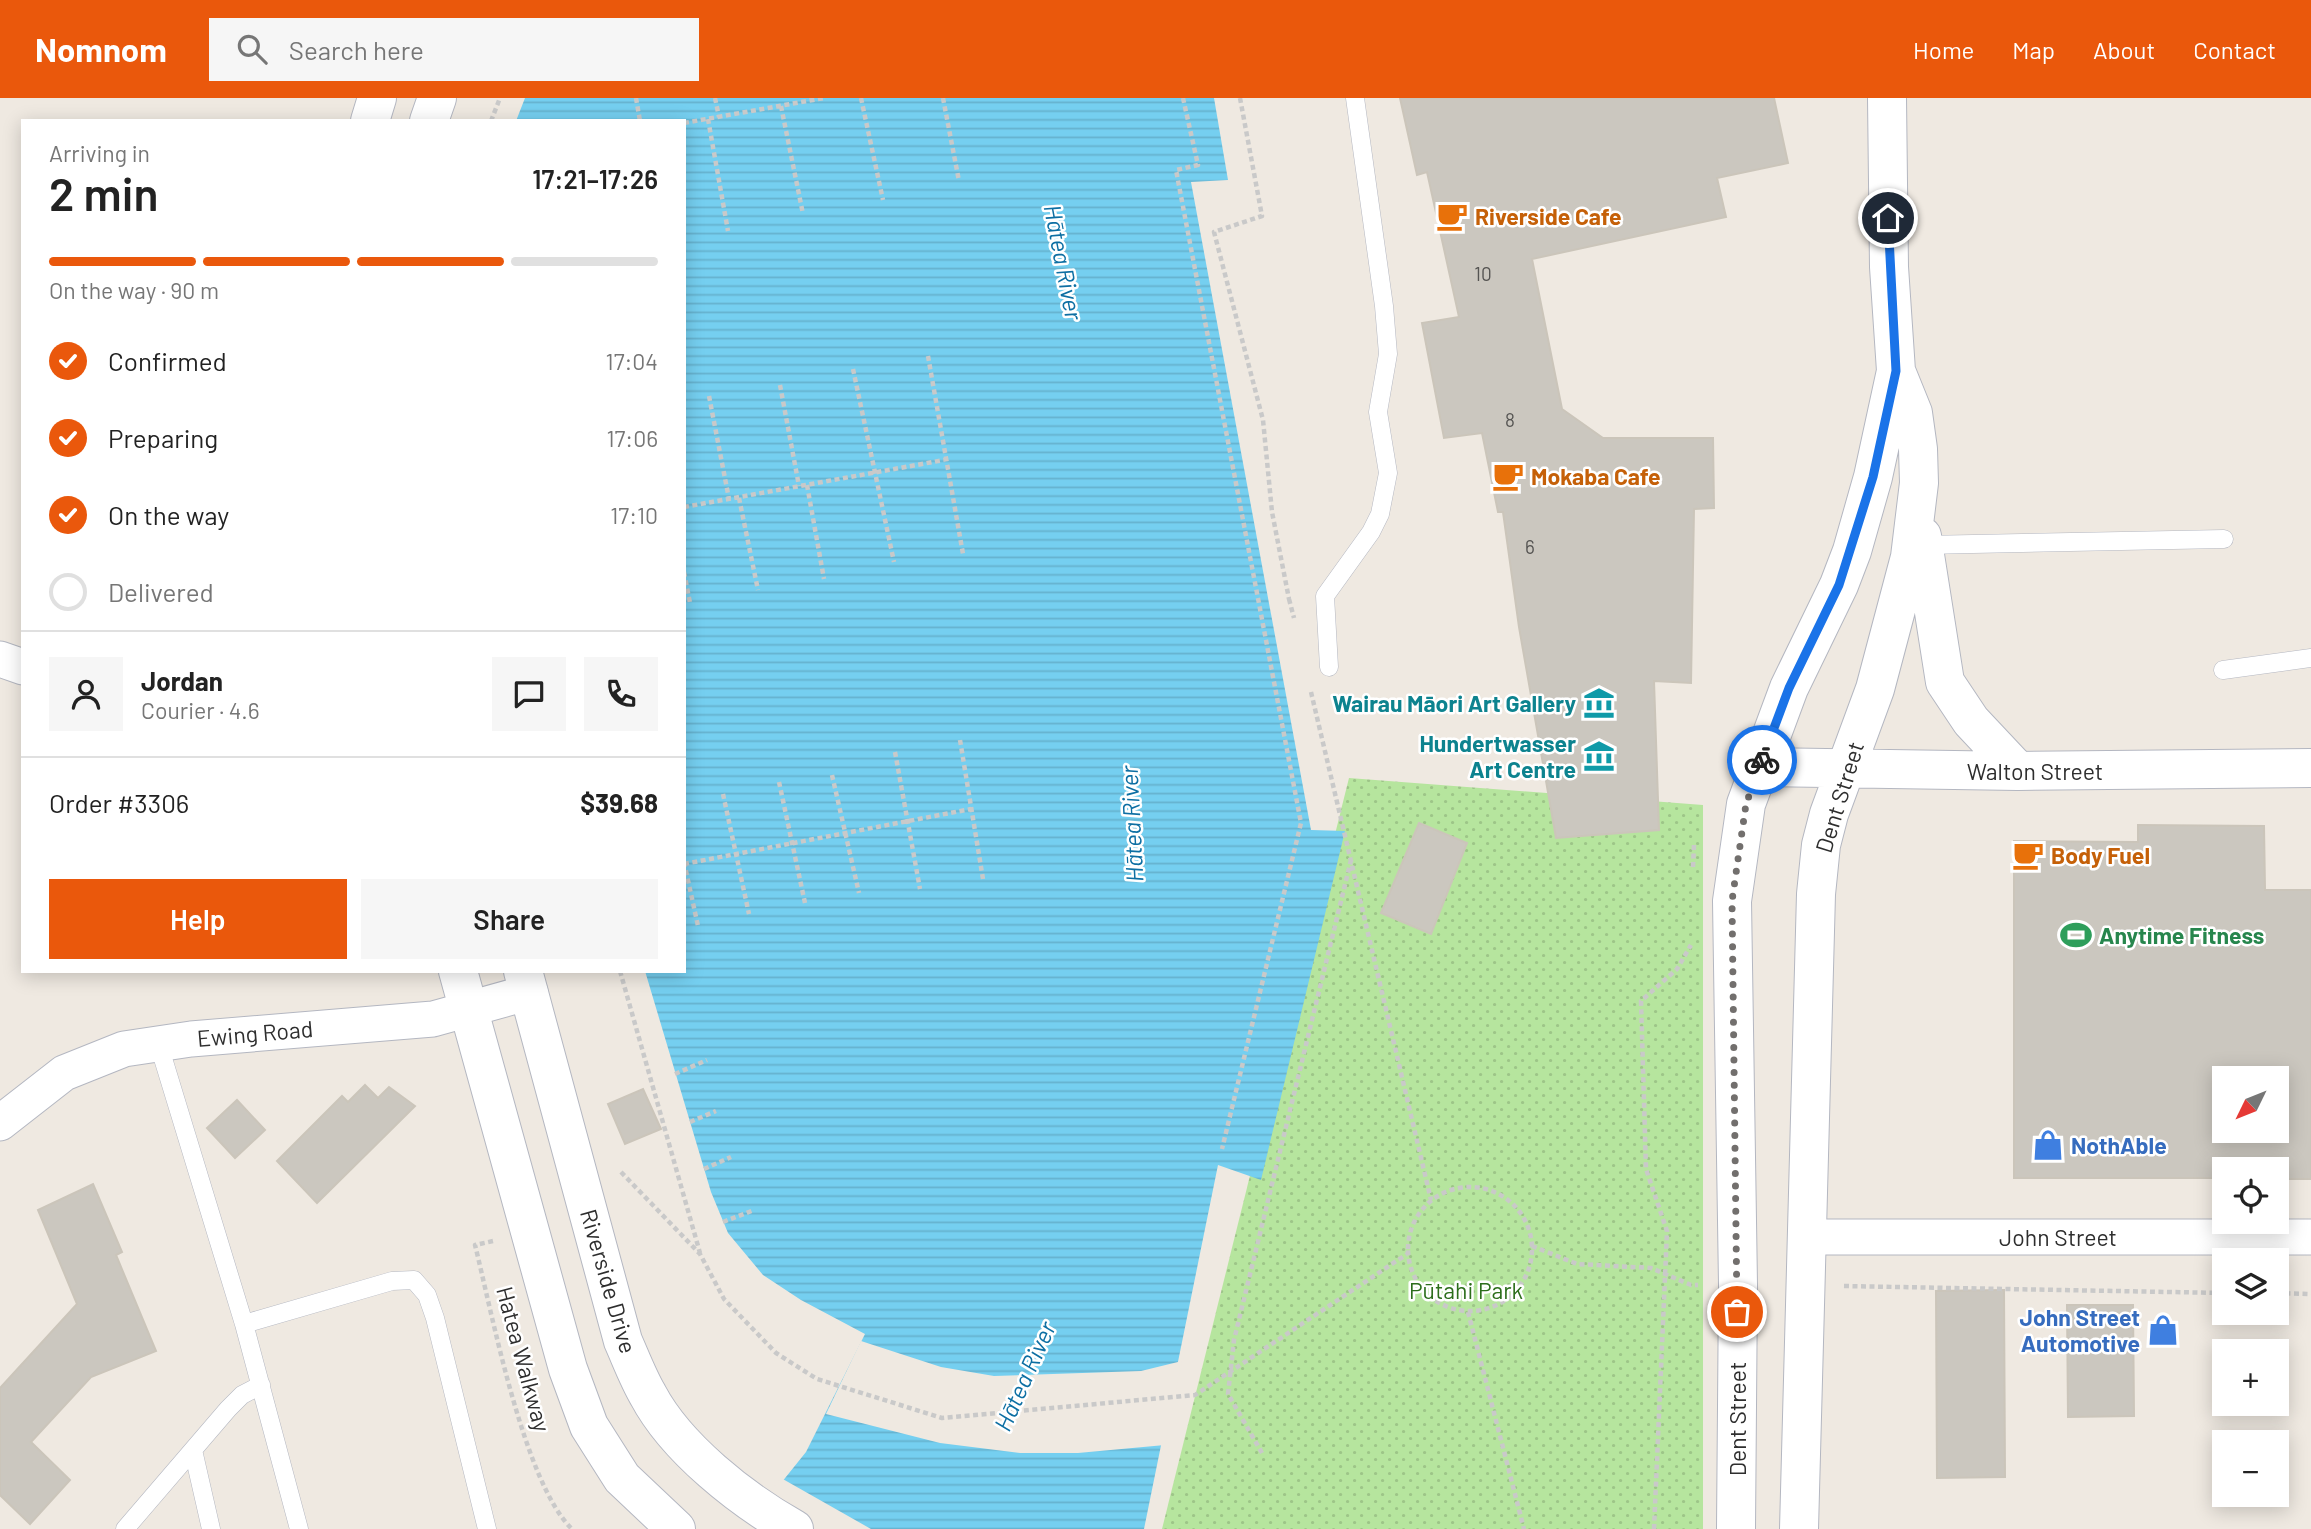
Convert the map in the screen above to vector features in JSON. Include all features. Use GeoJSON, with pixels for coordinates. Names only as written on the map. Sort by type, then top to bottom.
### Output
{"type":"FeatureCollection","features":[{"type":"Feature","properties":{"kind":"main road"},"geometry":{"type":"LineString","coordinates":[[371,119],[377,98]]}},
{"type":"Feature","properties":{"kind":"main road"},"geometry":{"type":"LineString","coordinates":[[430,119],[437,98]]}},
{"type":"Feature","properties":{"kind":"main road","name":"Dent Street"},"geometry":{"type":"LineString","coordinates":[[1736,1529],[1738,1273],[1732,901],[1746,804],[1789,688],[1839,585],[1852,551],[1873,477],[1896,371],[1889,267],[1887,98]]}},
{"type":"Feature","properties":{"kind":"main road","name":"Dent Street"},"geometry":{"type":"LineString","coordinates":[[1799,1529],[1816,894],[1821,845],[1889,642],[1910,557],[1918,449],[1913,413],[1896,371]]}},
{"type":"Feature","properties":{"kind":"main road"},"geometry":{"type":"LineString","coordinates":[[1916,502],[1945,682],[1971,721],[2018,771]]}},
{"type":"Feature","properties":{"kind":"main road","name":"Walton Street"},"geometry":{"type":"LineString","coordinates":[[1760,767],[2018,771],[2311,768]]}},
{"type":"Feature","properties":{"kind":"main road"},"geometry":{"type":"LineString","coordinates":[[459,973],[568,1369],[589,1426],[622,1478],[676,1529]]}},
{"type":"Feature","properties":{"kind":"main road","name":"Riverside Drive"},"geometry":{"type":"LineString","coordinates":[[527,981],[623,1341],[649,1397],[677,1436],[736,1491],[794,1529]]}},
{"type":"Feature","properties":{"kind":"street"},"geometry":{"type":"LineString","coordinates":[[0,659],[21,666]]}},
{"type":"Feature","properties":{"kind":"street","name":"Ewing Road"},"geometry":{"type":"LineString","coordinates":[[0,1123],[64,1073],[124,1049],[158,1042],[433,1019],[470,1009],[527,981]]}},
{"type":"Feature","properties":{"kind":"street","name":"John Street"},"geometry":{"type":"LineString","coordinates":[[1806,1237],[2311,1237]]}},
{"type":"Feature","properties":{"kind":"lane"},"geometry":{"type":"LineString","coordinates":[[1329,667],[1325,596],[1371,533],[1380,514],[1388,473],[1378,412],[1388,354],[1384,306],[1354,98]]}},
{"type":"Feature","properties":{"kind":"lane"},"geometry":{"type":"LineString","coordinates":[[1924,545],[2224,539]]}},
{"type":"Feature","properties":{"kind":"lane"},"geometry":{"type":"LineString","coordinates":[[2223,670],[2311,658]]}},
{"type":"Feature","properties":{"kind":"lane"},"geometry":{"type":"LineString","coordinates":[[158,1042],[244,1324],[299,1529]]}},
{"type":"Feature","properties":{"kind":"lane"},"geometry":{"type":"LineString","coordinates":[[244,1324],[392,1281],[414,1280],[428,1295],[435,1318],[487,1529]]}},
{"type":"Feature","properties":{"kind":"lane"},"geometry":{"type":"LineString","coordinates":[[125,1529],[242,1395],[261,1385]]}},
{"type":"Feature","properties":{"kind":"lane"},"geometry":{"type":"LineString","coordinates":[[193,1450],[211,1529]]}},
{"type":"Feature","properties":{"kind":"path"},"geometry":{"type":"LineString","coordinates":[[492,119],[500,98]]}},
{"type":"Feature","properties":{"kind":"path"},"geometry":{"type":"LineString","coordinates":[[636,98],[640,119]]}},
{"type":"Feature","properties":{"kind":"path"},"geometry":{"type":"LineString","coordinates":[[715,98],[719,117]]}},
{"type":"Feature","properties":{"kind":"path"},"geometry":{"type":"LineString","coordinates":[[686,123],[781,106],[790,101],[824,98]]}},
{"type":"Feature","properties":{"kind":"path"},"geometry":{"type":"LineString","coordinates":[[860,98],[883,200]]}},
{"type":"Feature","properties":{"kind":"path"},"geometry":{"type":"LineString","coordinates":[[943,98],[959,181]]}},
{"type":"Feature","properties":{"kind":"path"},"geometry":{"type":"LineString","coordinates":[[1184,98],[1198,165],[1176,170],[1301,823],[1222,1149]]}},
{"type":"Feature","properties":{"kind":"path"},"geometry":{"type":"LineString","coordinates":[[1240,98],[1262,216],[1214,232],[1263,421],[1272,512],[1295,626]]}},
{"type":"Feature","properties":{"kind":"path"},"geometry":{"type":"LineString","coordinates":[[781,106],[803,214]]}},
{"type":"Feature","properties":{"kind":"path"},"geometry":{"type":"LineString","coordinates":[[708,119],[729,231]]}},
{"type":"Feature","properties":{"kind":"path"},"geometry":{"type":"LineString","coordinates":[[928,356],[944,460],[963,554]]}},
{"type":"Feature","properties":{"kind":"path"},"geometry":{"type":"LineString","coordinates":[[853,369],[894,562]]}},
{"type":"Feature","properties":{"kind":"path"},"geometry":{"type":"LineString","coordinates":[[780,385],[799,486]]}},
{"type":"Feature","properties":{"kind":"path"},"geometry":{"type":"LineString","coordinates":[[709,396],[729,499]]}},
{"type":"Feature","properties":{"kind":"path"},"geometry":{"type":"LineString","coordinates":[[686,507],[944,460]]}},
{"type":"Feature","properties":{"kind":"path"},"geometry":{"type":"LineString","coordinates":[[807,485],[824,579]]}},
{"type":"Feature","properties":{"kind":"path"},"geometry":{"type":"LineString","coordinates":[[739,498],[758,590]]}},
{"type":"Feature","properties":{"kind":"path"},"geometry":{"type":"LineString","coordinates":[[686,582],[690,603]]}},
{"type":"Feature","properties":{"kind":"path"},"geometry":{"type":"LineString","coordinates":[[1289,599],[1325,596]]}},
{"type":"Feature","properties":{"kind":"path"},"geometry":{"type":"LineString","coordinates":[[1309,680],[1431,1200]]}},
{"type":"Feature","properties":{"kind":"path"},"geometry":{"type":"LineString","coordinates":[[960,740],[983,879]]}},
{"type":"Feature","properties":{"kind":"path"},"geometry":{"type":"LineString","coordinates":[[895,752],[920,889]]}},
{"type":"Feature","properties":{"kind":"path"},"geometry":{"type":"LineString","coordinates":[[832,775],[859,893]]}},
{"type":"Feature","properties":{"kind":"path"},"geometry":{"type":"LineString","coordinates":[[779,782],[805,902]]}},
{"type":"Feature","properties":{"kind":"path"},"geometry":{"type":"LineString","coordinates":[[723,794],[749,914]]}},
{"type":"Feature","properties":{"kind":"path"},"geometry":{"type":"LineString","coordinates":[[686,863],[971,809]]}},
{"type":"Feature","properties":{"kind":"path"},"geometry":{"type":"LineString","coordinates":[[1693,871],[1694,845]]}},
{"type":"Feature","properties":{"kind":"path"},"geometry":{"type":"LineString","coordinates":[[1262,1453],[1227,1394],[1234,1340],[1352,856]]}},
{"type":"Feature","properties":{"kind":"path"},"geometry":{"type":"LineString","coordinates":[[686,872],[698,926]]}},
{"type":"Feature","properties":{"kind":"path"},"geometry":{"type":"LineString","coordinates":[[1654,1529],[1667,1231],[1646,1169],[1641,1000],[1677,969],[1690,948],[1691,935]]}},
{"type":"Feature","properties":{"kind":"path"},"geometry":{"type":"LineString","coordinates":[[621,973],[700,1254],[724,1300],[776,1353],[817,1379],[942,1418],[1195,1395],[1407,1254]]}},
{"type":"Feature","properties":{"kind":"path"},"geometry":{"type":"LineString","coordinates":[[676,1074],[707,1060]]}},
{"type":"Feature","properties":{"kind":"path"},"geometry":{"type":"LineString","coordinates":[[690,1122],[716,1111]]}},
{"type":"Feature","properties":{"kind":"path"},"geometry":{"type":"LineString","coordinates":[[704,1169],[731,1157]]}},
{"type":"Feature","properties":{"kind":"path"},"geometry":{"type":"LineString","coordinates":[[581,1181],[621,1171],[700,1254]]}},
{"type":"Feature","properties":{"kind":"path"},"geometry":{"type":"LineString","coordinates":[[1467,1187],[1487,1189],[1504,1197],[1519,1210],[1528,1226],[1532,1246],[1531,1266],[1522,1285],[1507,1300],[1488,1310],[1468,1312],[1450,1309],[1420,1288],[1407,1254],[1413,1224],[1431,1200],[1448,1190],[1467,1187]]}},
{"type":"Feature","properties":{"kind":"path"},"geometry":{"type":"LineString","coordinates":[[723,1222],[754,1210]]}},
{"type":"Feature","properties":{"kind":"path","name":"Hatea Walkway"},"geometry":{"type":"LineString","coordinates":[[529,1233],[475,1245],[519,1417],[542,1480],[572,1529]]}},
{"type":"Feature","properties":{"kind":"path"},"geometry":{"type":"LineString","coordinates":[[1532,1246],[1577,1264],[1651,1268],[1691,1285]]}},
{"type":"Feature","properties":{"kind":"path"},"geometry":{"type":"LineString","coordinates":[[1837,1286],[2212,1293]]}},
{"type":"Feature","properties":{"kind":"path"},"geometry":{"type":"LineString","coordinates":[[2289,1293],[2311,1294]]}},
{"type":"Feature","properties":{"kind":"path"},"geometry":{"type":"LineString","coordinates":[[1468,1312],[1524,1529]]}},
{"type":"Feature","properties":{"kind":"green space","name":"Pūtahi Park"},"geometry":{"type":"Polygon","coordinates":[[[1349,778],[1703,805],[1703,1529],[1162,1529],[1349,778]]]}},
{"type":"Feature","properties":{"kind":"water","name":"Hātea River"},"geometry":{"type":"Polygon","coordinates":[[[525,98],[1214,98],[1228,180],[1191,182],[1311,830],[1345,831],[1261,1180],[1218,1165],[1144,1529],[744,1529],[806,1452],[865,1334],[801,1300],[763,1275],[728,1233],[711,1192],[646,973],[686,973],[686,119],[517,119],[525,98]]]}},
{"type":"Feature","properties":{"kind":"pier"},"geometry":{"type":"Polygon","coordinates":[[[861,1341],[941,1367],[994,1376],[1141,1371],[1182,1361],[1165,1445],[1078,1453],[1020,1453],[940,1443],[826,1414],[861,1341]]]}},
{"type":"Feature","properties":{"kind":"pier"},"geometry":{"type":"Polygon","coordinates":[[[781,1478],[871,1529],[740,1529],[781,1478]]]}},
{"type":"Feature","properties":{"kind":"building"},"geometry":{"type":"Polygon","coordinates":[[[1400,98],[1774,98],[1788,163],[1717,178],[1726,217],[1532,259],[1562,409],[1603,438],[1713,438],[1714,508],[1694,509],[1691,683],[1654,681],[1659,830],[1556,838],[1519,627],[1503,512],[1498,512],[1482,433],[1444,438],[1422,323],[1459,317],[1427,172],[1417,175],[1400,98]]]}},
{"type":"Feature","properties":{"kind":"building"},"geometry":{"type":"Polygon","coordinates":[[[1419,823],[1467,843],[1431,934],[1381,913],[1419,823]]]}},
{"type":"Feature","properties":{"kind":"building"},"geometry":{"type":"Polygon","coordinates":[[[2138,825],[2264,826],[2265,890],[2311,890],[2311,1179],[2289,1179],[2289,1157],[2212,1157],[2212,1178],[2014,1178],[2014,841],[2138,842],[2138,825]]]}},
{"type":"Feature","properties":{"kind":"building"},"geometry":{"type":"Polygon","coordinates":[[[365,1085],[378,1098],[389,1087],[415,1106],[317,1203],[277,1161],[342,1096],[348,1102],[365,1085]]]}},
{"type":"Feature","properties":{"kind":"building"},"geometry":{"type":"Polygon","coordinates":[[[643,1089],[661,1129],[625,1144],[608,1104],[643,1089]]]}},
{"type":"Feature","properties":{"kind":"building"},"geometry":{"type":"Polygon","coordinates":[[[237,1100],[265,1130],[235,1158],[207,1128],[237,1100]]]}},
{"type":"Feature","properties":{"kind":"building"},"geometry":{"type":"Polygon","coordinates":[[[93,1184],[122,1252],[116,1255],[156,1351],[91,1377],[31,1442],[70,1480],[30,1524],[0,1495],[0,1388],[77,1304],[38,1210],[93,1184]]]}},
{"type":"Feature","properties":{"kind":"building"},"geometry":{"type":"Polygon","coordinates":[[[2004,1290],[2005,1477],[1937,1478],[1936,1291],[2004,1290]]]}},
{"type":"Feature","properties":{"kind":"building"},"geometry":{"type":"Polygon","coordinates":[[[2067,1305],[2133,1305],[2134,1416],[2068,1417],[2067,1305]]]}},
{"type":"Feature","properties":{"kind":"way so far"},"geometry":{"type":"LineString","coordinates":[[1737,1312],[1732,901],[1746,804],[1762,760]]}},
{"type":"Feature","properties":{"kind":"place","name":"Riverside Cafe"},"geometry":{"type":"Point","coordinates":[1452,216]}},
{"type":"Feature","properties":{"kind":"place","name":"Mokaba Cafe"},"geometry":{"type":"Point","coordinates":[1508,476]}},
{"type":"Feature","properties":{"kind":"place","name":"Wairau Māori Art Gallery"},"geometry":{"type":"Point","coordinates":[1599,703]}},
{"type":"Feature","properties":{"kind":"place","name":"Hundertwasser Art Centre"},"geometry":{"type":"Point","coordinates":[1599,756]}},
{"type":"Feature","properties":{"kind":"place","name":"Body Fuel"},"geometry":{"type":"Point","coordinates":[2028,855]}},
{"type":"Feature","properties":{"kind":"place","name":"Anytime Fitness"},"geometry":{"type":"Point","coordinates":[2076,935]}},
{"type":"Feature","properties":{"kind":"place","name":"NothAble"},"geometry":{"type":"Point","coordinates":[2048,1145]}},
{"type":"Feature","properties":{"kind":"place","name":"John Street Automotive"},"geometry":{"type":"Point","coordinates":[2163,1330]}},
{"type":"Feature","properties":{"kind":"route"},"geometry":{"type":"LineString","coordinates":[[1762,760],[1789,688],[1839,585],[1852,551],[1873,477],[1896,371],[1888,218]]}}]}
